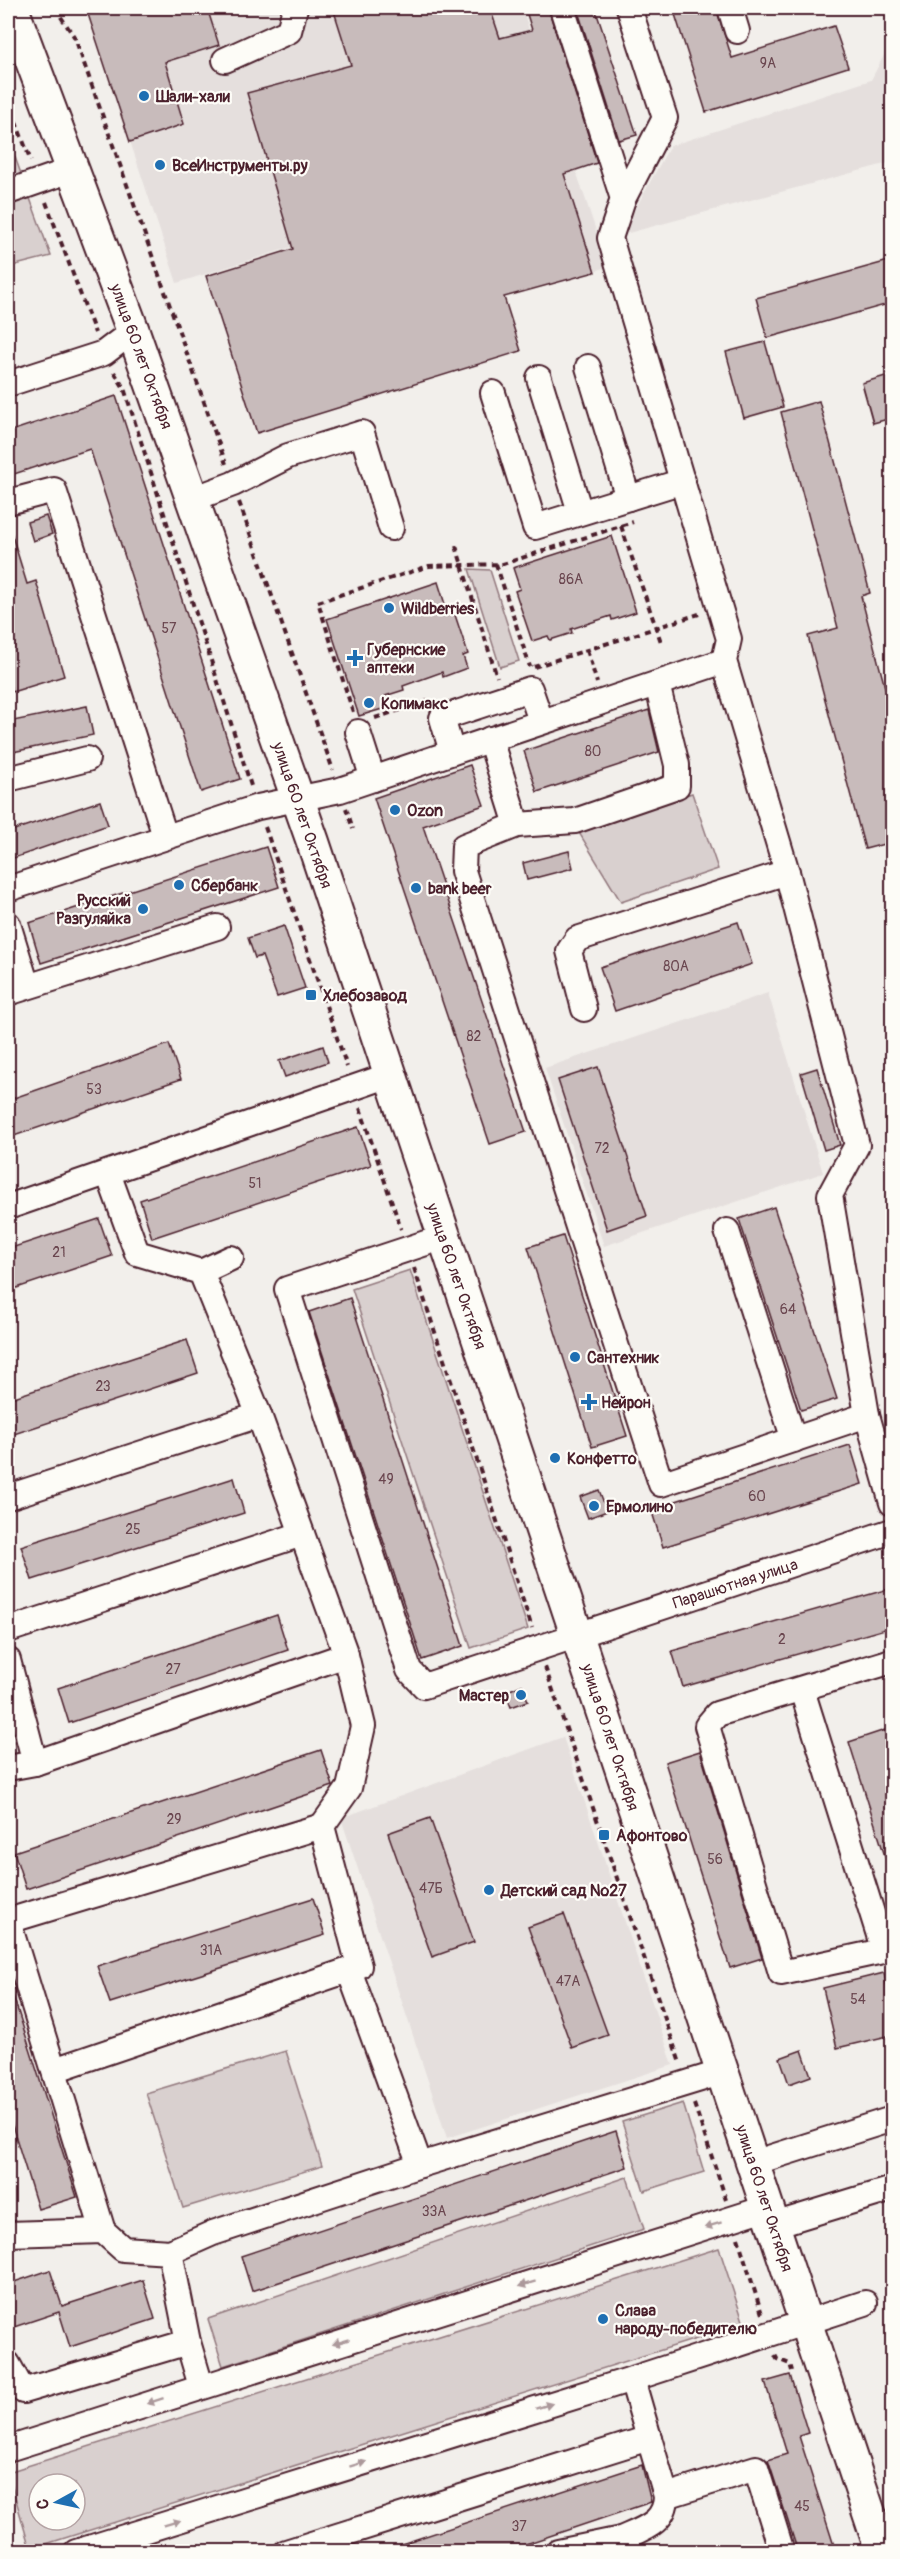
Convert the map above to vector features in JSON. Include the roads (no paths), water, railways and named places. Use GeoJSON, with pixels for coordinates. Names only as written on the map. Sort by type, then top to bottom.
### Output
{"type":"FeatureCollection","features":[{"type":"Feature","properties":{"kind":"main road","name":"улица 60 лет Октября"},"geometry":{"type":"LineString","coordinates":[[14,28],[74,169],[194,500],[298,799],[772,2216],[882,2552]]}},
{"type":"Feature","properties":{"kind":"street"},"geometry":{"type":"LineString","coordinates":[[225,60],[289,31],[296,8]]}},
{"type":"Feature","properties":{"kind":"street"},"geometry":{"type":"LineString","coordinates":[[562,8],[623,199]]}},
{"type":"Feature","properties":{"kind":"street"},"geometry":{"type":"LineString","coordinates":[[629,8],[665,118],[623,199],[610,238],[729,639],[724,661],[787,872],[857,1145],[830,1195],[867,1416],[892,1503]]}},
{"type":"Feature","properties":{"kind":"street"},"geometry":{"type":"LineString","coordinates":[[730,8],[737,31]]}},
{"type":"Feature","properties":{"kind":"street"},"geometry":{"type":"LineString","coordinates":[[8,192],[74,169]]}},
{"type":"Feature","properties":{"kind":"street"},"geometry":{"type":"LineString","coordinates":[[8,384],[104,352],[133,331]]}},
{"type":"Feature","properties":{"kind":"street"},"geometry":{"type":"LineString","coordinates":[[588,367],[628,498]]}},
{"type":"Feature","properties":{"kind":"street"},"geometry":{"type":"LineString","coordinates":[[539,378],[580,512]]}},
{"type":"Feature","properties":{"kind":"street"},"geometry":{"type":"LineString","coordinates":[[493,393],[535,527],[683,481]]}},
{"type":"Feature","properties":{"kind":"street"},"geometry":{"type":"LineString","coordinates":[[194,500],[233,484],[288,456],[362,433],[391,528]]}},
{"type":"Feature","properties":{"kind":"street"},"geometry":{"type":"LineString","coordinates":[[8,502],[54,490],[165,836]]}},
{"type":"Feature","properties":{"kind":"street"},"geometry":{"type":"LineString","coordinates":[[8,889],[258,807],[340,790],[724,661]]}},
{"type":"Feature","properties":{"kind":"street"},"geometry":{"type":"LineString","coordinates":[[452,752],[442,718],[499,683],[530,689],[541,721]]}},
{"type":"Feature","properties":{"kind":"street"},"geometry":{"type":"LineString","coordinates":[[657,684],[678,765],[677,786],[575,821],[517,825],[464,846],[463,872],[660,1484],[867,1416]]}},
{"type":"Feature","properties":{"kind":"street"},"geometry":{"type":"LineString","coordinates":[[360,722],[373,778]]}},
{"type":"Feature","properties":{"kind":"street"},"geometry":{"type":"LineString","coordinates":[[490,739],[517,825]]}},
{"type":"Feature","properties":{"kind":"street"},"geometry":{"type":"LineString","coordinates":[[8,779],[87,759]]}},
{"type":"Feature","properties":{"kind":"street"},"geometry":{"type":"LineString","coordinates":[[584,1009],[568,951],[577,939],[787,872]]}},
{"type":"Feature","properties":{"kind":"street"},"geometry":{"type":"LineString","coordinates":[[8,924],[17,990],[217,927]]}},
{"type":"Feature","properties":{"kind":"street"},"geometry":{"type":"LineString","coordinates":[[8,1207],[390,1075]]}},
{"type":"Feature","properties":{"kind":"street"},"geometry":{"type":"LineString","coordinates":[[108,1173],[137,1253],[201,1272],[231,1258]]}},
{"type":"Feature","properties":{"kind":"street"},"geometry":{"type":"LineString","coordinates":[[727,1231],[794,1440]]}},
{"type":"Feature","properties":{"kind":"street","name":"Парашютная улица"},"geometry":{"type":"LineString","coordinates":[[444,1237],[287,1289],[409,1670],[424,1686],[892,1531]]}},
{"type":"Feature","properties":{"kind":"street"},"geometry":{"type":"LineString","coordinates":[[201,1272],[259,1415],[346,1655],[363,1726],[349,1788],[322,1826],[8,1921],[103,2231],[123,2249],[170,2252],[213,2233],[420,2165],[723,2072]]}},
{"type":"Feature","properties":{"kind":"street"},"geometry":{"type":"LineString","coordinates":[[8,1497],[259,1415]]}},
{"type":"Feature","properties":{"kind":"street"},"geometry":{"type":"LineString","coordinates":[[8,1630],[302,1534]]}},
{"type":"Feature","properties":{"kind":"street"},"geometry":{"type":"LineString","coordinates":[[8,1768],[35,1763],[346,1655]]}},
{"type":"Feature","properties":{"kind":"street"},"geometry":{"type":"LineString","coordinates":[[8,1660],[35,1763]]}},
{"type":"Feature","properties":{"kind":"street"},"geometry":{"type":"LineString","coordinates":[[802,1690],[888,1950],[781,1973],[707,1725],[717,1714],[892,1661]]}},
{"type":"Feature","properties":{"kind":"street"},"geometry":{"type":"LineString","coordinates":[[54,2070],[360,1966],[322,1826]]}},
{"type":"Feature","properties":{"kind":"street"},"geometry":{"type":"LineString","coordinates":[[349,1970],[420,2165]]}},
{"type":"Feature","properties":{"kind":"street"},"geometry":{"type":"LineString","coordinates":[[753,2163],[892,2119]]}},
{"type":"Feature","properties":{"kind":"street"},"geometry":{"type":"LineString","coordinates":[[8,2449],[201,2386],[772,2216],[892,2189]]}},
{"type":"Feature","properties":{"kind":"street"},"geometry":{"type":"LineString","coordinates":[[8,2234],[103,2231]]}},
{"type":"Feature","properties":{"kind":"street"},"geometry":{"type":"LineString","coordinates":[[170,2252],[188,2342],[201,2386]]}},
{"type":"Feature","properties":{"kind":"street"},"geometry":{"type":"LineString","coordinates":[[76,2552],[147,2541],[866,2303]]}},
{"type":"Feature","properties":{"kind":"street"},"geometry":{"type":"LineString","coordinates":[[8,2364],[23,2391],[188,2342]]}},
{"type":"Feature","properties":{"kind":"street"},"geometry":{"type":"LineString","coordinates":[[558,2552],[623,2545],[655,2524],[666,2509],[666,2496],[632,2379]]}},
{"type":"Feature","properties":{"kind":"street"},"geometry":{"type":"LineString","coordinates":[[286,2552],[649,2438]]}},
{"type":"Feature","properties":{"kind":"street"},"geometry":{"type":"LineString","coordinates":[[666,2496],[756,2468],[782,2552]]}},
{"type":"Feature","properties":{"kind":"place","name":"Шали-хали"},"geometry":{"type":"Point","coordinates":[144,96]}},
{"type":"Feature","properties":{"kind":"place","name":"ВсеИнструменты.ру"},"geometry":{"type":"Point","coordinates":[160,165]}},
{"type":"Feature","properties":{"kind":"place","name":"Wildberries"},"geometry":{"type":"Point","coordinates":[389,608]}},
{"type":"Feature","properties":{"kind":"place","name":"Губернские аптеки"},"geometry":{"type":"Point","coordinates":[355,658]}},
{"type":"Feature","properties":{"kind":"place","name":"Копимакс"},"geometry":{"type":"Point","coordinates":[369,703]}},
{"type":"Feature","properties":{"kind":"place","name":"Ozon"},"geometry":{"type":"Point","coordinates":[395,810]}},
{"type":"Feature","properties":{"kind":"place","name":"Сбербанк"},"geometry":{"type":"Point","coordinates":[179,885]}},
{"type":"Feature","properties":{"kind":"place","name":"bank beer"},"geometry":{"type":"Point","coordinates":[416,888]}},
{"type":"Feature","properties":{"kind":"place","name":"Русский Разгуляйка"},"geometry":{"type":"Point","coordinates":[143,909]}},
{"type":"Feature","properties":{"kind":"place","name":"Хлебозавод"},"geometry":{"type":"Point","coordinates":[311,995]}},
{"type":"Feature","properties":{"kind":"place","name":"Сантехник"},"geometry":{"type":"Point","coordinates":[575,1357]}},
{"type":"Feature","properties":{"kind":"place","name":"Нейрон"},"geometry":{"type":"Point","coordinates":[589,1402]}},
{"type":"Feature","properties":{"kind":"place","name":"Конфетто"},"geometry":{"type":"Point","coordinates":[555,1458]}},
{"type":"Feature","properties":{"kind":"place","name":"Ермолино"},"geometry":{"type":"Point","coordinates":[594,1506]}},
{"type":"Feature","properties":{"kind":"place","name":"Мастер"},"geometry":{"type":"Point","coordinates":[521,1695]}},
{"type":"Feature","properties":{"kind":"place","name":"Афонтово"},"geometry":{"type":"Point","coordinates":[604,1835]}},
{"type":"Feature","properties":{"kind":"place","name":"Детский сад №27"},"geometry":{"type":"Point","coordinates":[489,1890]}},
{"type":"Feature","properties":{"kind":"place","name":"Слава народу-победителю"},"geometry":{"type":"Point","coordinates":[603,2319]}}]}
